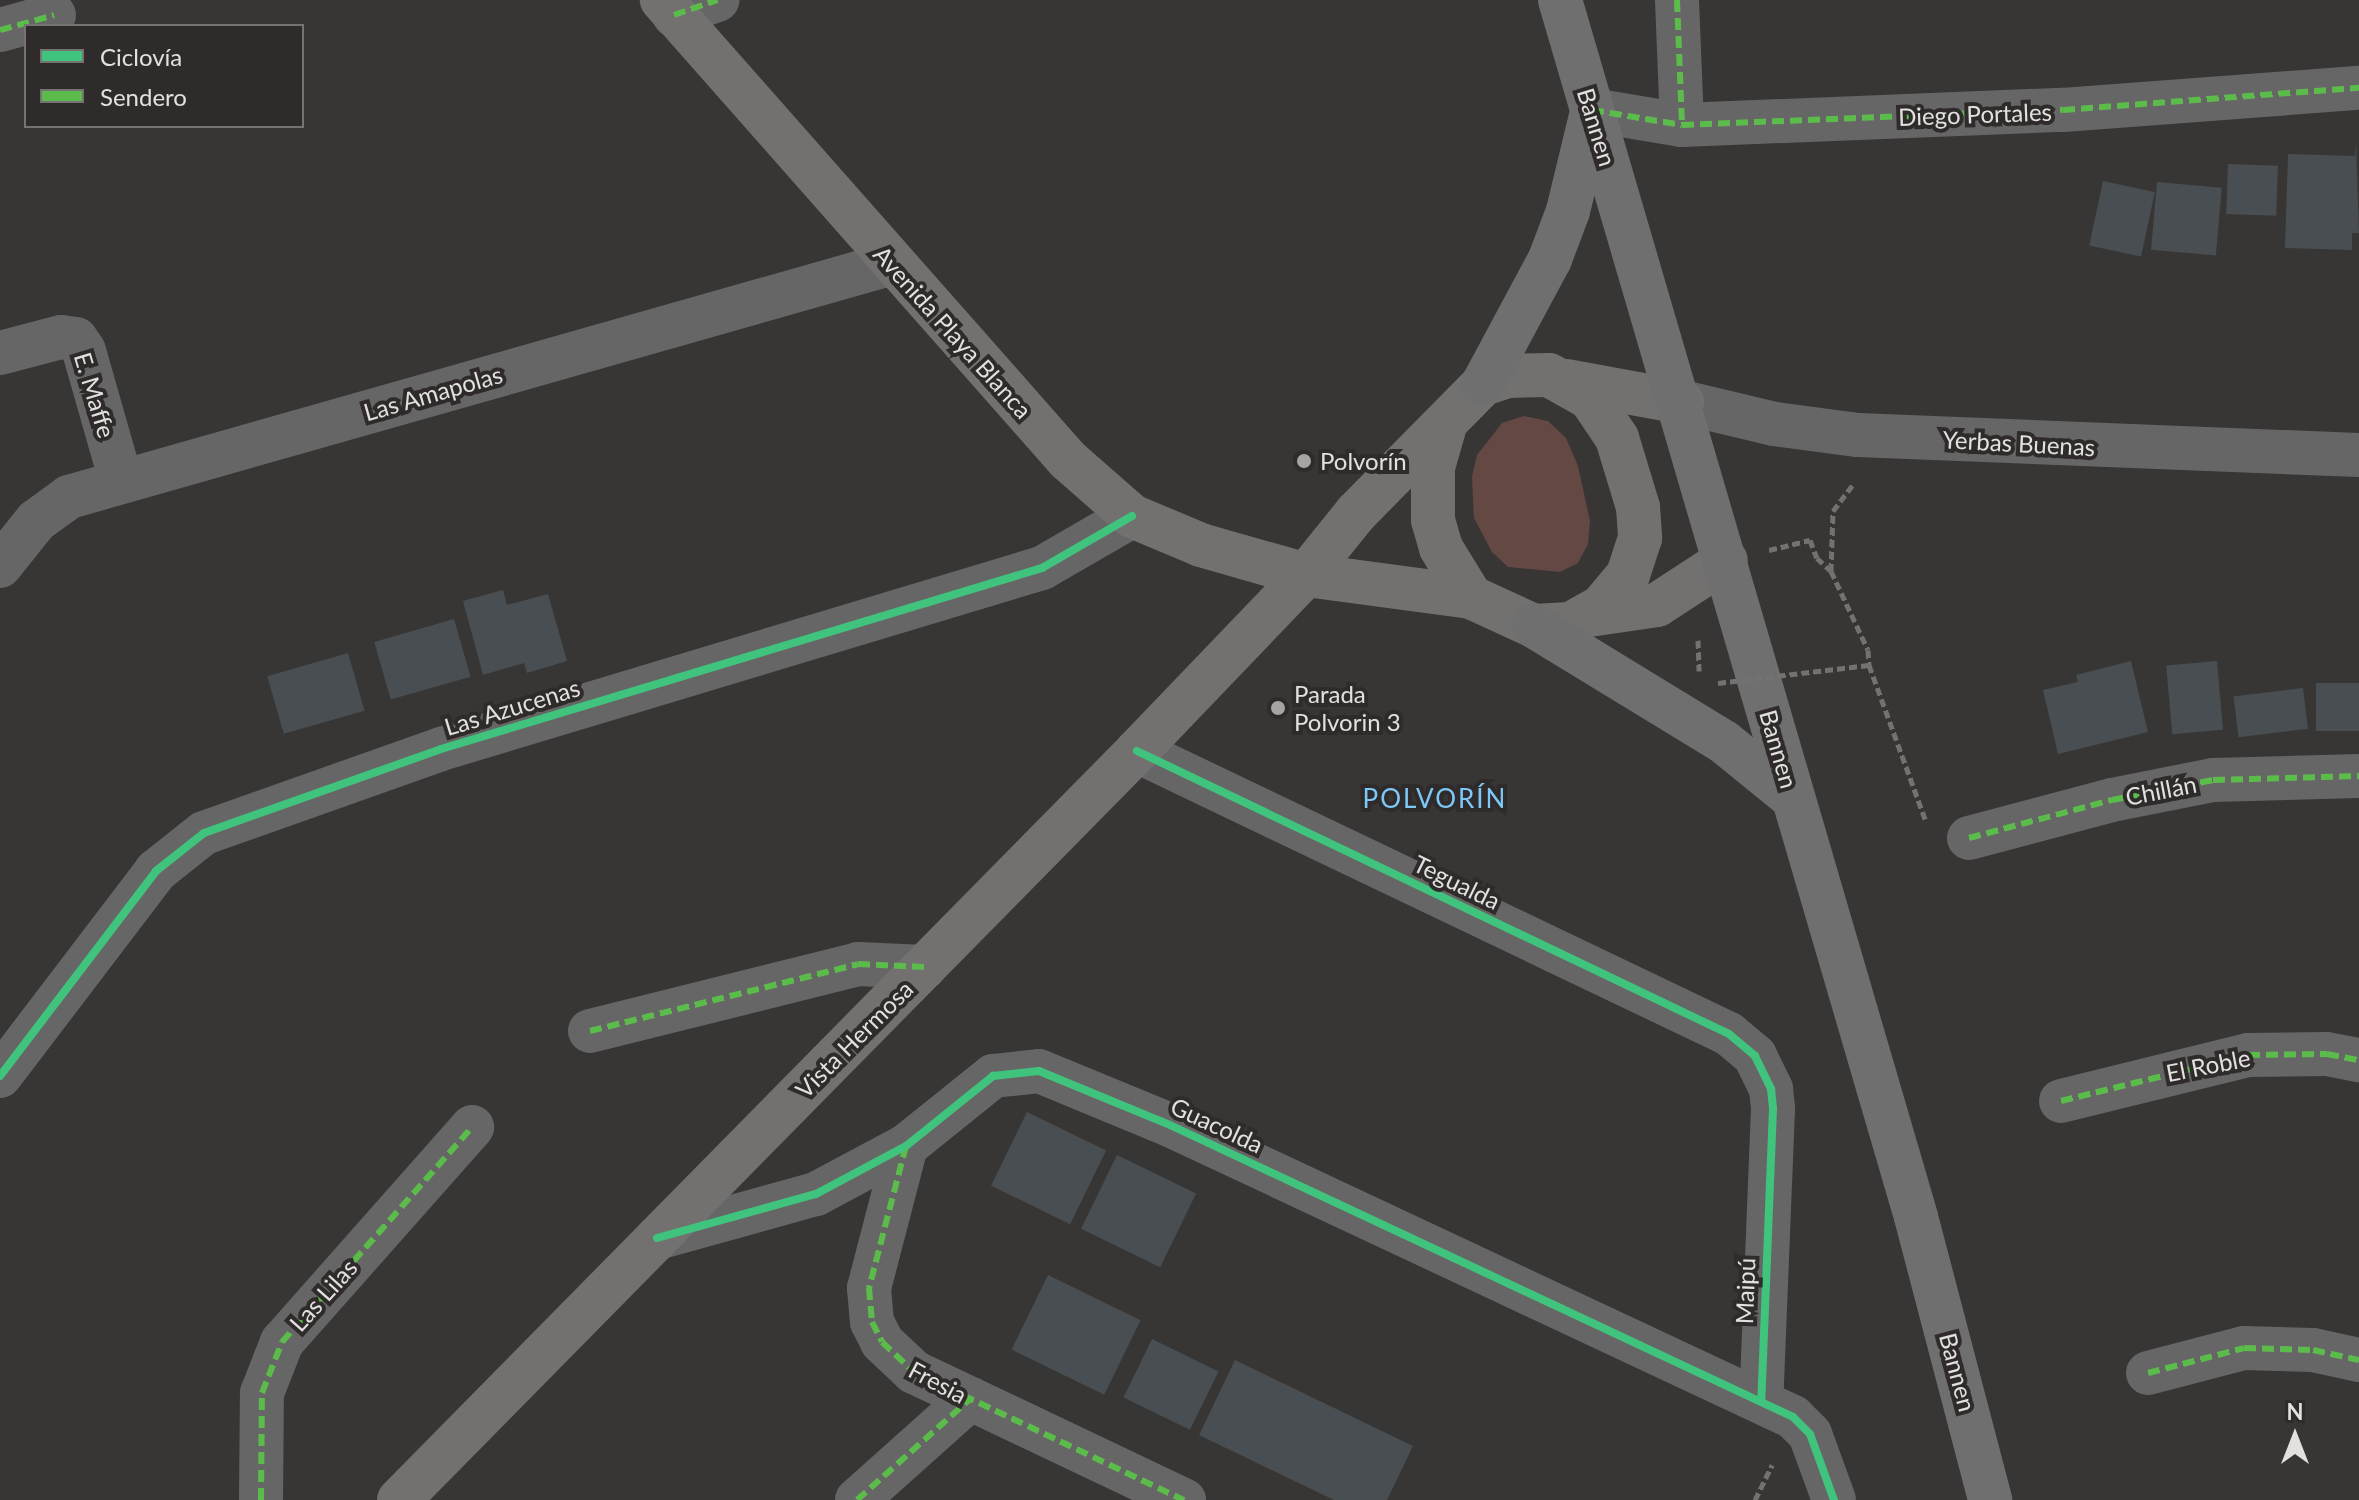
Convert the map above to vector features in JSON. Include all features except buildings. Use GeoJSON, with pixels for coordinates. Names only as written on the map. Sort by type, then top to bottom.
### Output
{"type":"FeatureCollection","features":[{"type":"Feature","properties":{"kind":"main road","name":"Bannen"},"geometry":{"type":"LineString","coordinates":[[1560,0],[1682,402],[1793,798],[1916,1217],[1990,1500]]}},
{"type":"Feature","properties":{"kind":"main road","name":"Avenida Playa Blanca"},"geometry":{"type":"LineString","coordinates":[[668,8],[1068,460],[1132,516],[1201,545],[1306,575]]}},
{"type":"Feature","properties":{"kind":"main road"},"geometry":{"type":"LineString","coordinates":[[1483,384],[1550,259],[1568,211],[1592,110]]}},
{"type":"Feature","properties":{"kind":"main road"},"geometry":{"type":"LineString","coordinates":[[1483,384],[1530,375],[1682,402]]}},
{"type":"Feature","properties":{"kind":"main road"},"geometry":{"type":"LineString","coordinates":[[1563,380],[1590,398],[1610,423],[1640,523],[1628,575],[1589,615]]}},
{"type":"Feature","properties":{"kind":"main road","name":"Vista Hermosa"},"geometry":{"type":"LineString","coordinates":[[399,1500],[1137,751],[1306,575],[1356,513],[1444,429],[1459,405],[1483,384]]}},
{"type":"Feature","properties":{"kind":"main road","name":"Vista Hermosa"},"geometry":{"type":"LineString","coordinates":[[1444,429],[1433,467],[1433,520],[1441,548],[1471,597]]}},
{"type":"Feature","properties":{"kind":"main road"},"geometry":{"type":"LineString","coordinates":[[1534,626],[1570,624],[1589,615],[1657,605],[1726,560]]}},
{"type":"Feature","properties":{"kind":"main road"},"geometry":{"type":"LineString","coordinates":[[1306,575],[1471,597],[1534,626],[1724,742],[1793,798]]}},
{"type":"Feature","properties":{"kind":"street"},"geometry":{"type":"LineString","coordinates":[[668,8],[717,0]]}},
{"type":"Feature","properties":{"kind":"street"},"geometry":{"type":"LineString","coordinates":[[1677,0],[1682,125]]}},
{"type":"Feature","properties":{"kind":"street"},"geometry":{"type":"LineString","coordinates":[[0,30],[54,15]]}},
{"type":"Feature","properties":{"kind":"street","name":"Diego Portales"},"geometry":{"type":"LineString","coordinates":[[1592,110],[1682,125],[2063,110],[2359,88]]}},
{"type":"Feature","properties":{"kind":"street","name":"Las Amapolas"},"geometry":{"type":"LineString","coordinates":[[0,566],[50,509],[121,481],[893,263]]}},
{"type":"Feature","properties":{"kind":"street","name":"E. Maffe"},"geometry":{"type":"LineString","coordinates":[[0,353],[61,337],[76,339],[84,351],[121,481]]}},
{"type":"Feature","properties":{"kind":"street","name":"Yerbas Buenas"},"geometry":{"type":"LineString","coordinates":[[1682,402],[1774,424],[1858,435],[2359,455]]}},
{"type":"Feature","properties":{"kind":"street","name":"Las Azucenas"},"geometry":{"type":"LineString","coordinates":[[0,1076],[156,871],[204,833],[441,749],[1042,568],[1132,516]]}},
{"type":"Feature","properties":{"kind":"street","name":"Tegualda"},"geometry":{"type":"LineString","coordinates":[[1137,751],[1729,1034],[1755,1056]]}},
{"type":"Feature","properties":{"kind":"street","name":"Chillán"},"geometry":{"type":"LineString","coordinates":[[1969,838],[2162,788],[2287,775],[2359,776]]}},
{"type":"Feature","properties":{"kind":"street"},"geometry":{"type":"LineString","coordinates":[[590,1031],[858,964],[925,967]]}},
{"type":"Feature","properties":{"kind":"street","name":"El Roble"},"geometry":{"type":"LineString","coordinates":[[2061,1101],[2248,1055],[2327,1054],[2359,1060]]}},
{"type":"Feature","properties":{"kind":"street","name":"Maipú"},"geometry":{"type":"LineString","coordinates":[[1755,1056],[1771,1089],[1773,1109],[1761,1402]]}},
{"type":"Feature","properties":{"kind":"street","name":"Guacolda"},"geometry":{"type":"LineString","coordinates":[[657,1238],[816,1194],[906,1146],[993,1076],[1039,1071],[1185,1131],[1761,1402]]}},
{"type":"Feature","properties":{"kind":"street","name":"Las Lilas"},"geometry":{"type":"LineString","coordinates":[[261,1500],[262,1393],[282,1342],[472,1127]]}},
{"type":"Feature","properties":{"kind":"street","name":"Fresia"},"geometry":{"type":"LineString","coordinates":[[906,1146],[871,1270],[872,1322],[895,1358],[970,1399],[1184,1500]]}},
{"type":"Feature","properties":{"kind":"street"},"geometry":{"type":"LineString","coordinates":[[2148,1373],[2244,1348],[2313,1350],[2359,1360]]}},
{"type":"Feature","properties":{"kind":"street"},"geometry":{"type":"LineString","coordinates":[[857,1500],[970,1399]]}},
{"type":"Feature","properties":{"kind":"street"},"geometry":{"type":"LineString","coordinates":[[1761,1402],[1804,1426],[1834,1500]]}},
{"type":"Feature","properties":{"kind":"path"},"geometry":{"type":"LineString","coordinates":[[1726,560],[1810,540],[1817,558],[1831,571],[1868,650],[1869,665],[1897,747],[1934,842],[1969,838]]}},
{"type":"Feature","properties":{"kind":"path"},"geometry":{"type":"LineString","coordinates":[[1718,683],[1869,665]]}},
{"type":"Feature","properties":{"kind":"shaded area"},"geometry":{"type":"Polygon","coordinates":[[[1524,416],[1548,421],[1566,438],[1578,466],[1590,521],[1588,544],[1578,563],[1560,572],[1508,567],[1492,552],[1474,518],[1472,477],[1477,455],[1502,423],[1524,416]]]}},
{"type":"Feature","properties":{"kind":"marked path"},"geometry":{"type":"LineString","coordinates":[[674,15],[717,0]]}},
{"type":"Feature","properties":{"kind":"marked path"},"geometry":{"type":"LineString","coordinates":[[1677,0],[1682,125]]}},
{"type":"Feature","properties":{"kind":"marked path"},"geometry":{"type":"LineString","coordinates":[[0,30],[54,15]]}},
{"type":"Feature","properties":{"kind":"marked path"},"geometry":{"type":"LineString","coordinates":[[1592,110],[1682,125],[2063,110],[2359,88]]}},
{"type":"Feature","properties":{"kind":"marked path"},"geometry":{"type":"LineString","coordinates":[[1969,838],[2112,800],[2213,780],[2359,776]]}},
{"type":"Feature","properties":{"kind":"marked path"},"geometry":{"type":"LineString","coordinates":[[590,1031],[858,964],[925,967]]}},
{"type":"Feature","properties":{"kind":"marked path"},"geometry":{"type":"LineString","coordinates":[[2061,1101],[2248,1055],[2327,1054],[2359,1060]]}},
{"type":"Feature","properties":{"kind":"marked path"},"geometry":{"type":"LineString","coordinates":[[261,1500],[262,1393],[282,1342],[472,1127]]}},
{"type":"Feature","properties":{"kind":"marked path"},"geometry":{"type":"LineString","coordinates":[[906,1146],[869,1288],[872,1322],[882,1342],[914,1372],[1184,1500]]}},
{"type":"Feature","properties":{"kind":"marked path"},"geometry":{"type":"LineString","coordinates":[[2148,1373],[2244,1348],[2313,1350],[2359,1360]]}},
{"type":"Feature","properties":{"kind":"marked path"},"geometry":{"type":"LineString","coordinates":[[857,1500],[970,1399]]}},
{"type":"Feature","properties":{"kind":"cycle path"},"geometry":{"type":"LineString","coordinates":[[0,1076],[156,871],[204,833],[441,749],[1042,568],[1132,516]]}},
{"type":"Feature","properties":{"kind":"cycle path"},"geometry":{"type":"LineString","coordinates":[[1137,751],[1729,1034],[1755,1056],[1771,1089],[1773,1109],[1761,1402]]}},
{"type":"Feature","properties":{"kind":"cycle path"},"geometry":{"type":"LineString","coordinates":[[657,1238],[816,1194],[906,1146],[993,1076],[1039,1071],[1170,1125],[1793,1417],[1810,1434],[1834,1500]]}},
{"type":"Feature","properties":{"kind":"place","name":"Polvorín"},"geometry":{"type":"Point","coordinates":[1304,461]}},
{"type":"Feature","properties":{"kind":"place","name":"Parada Polvorin 3"},"geometry":{"type":"Point","coordinates":[1278,708]}},
{"type":"Feature","properties":{"kind":"district","name":"POLVORÍN"},"geometry":{"type":"Point","coordinates":[1435,799]}}]}
